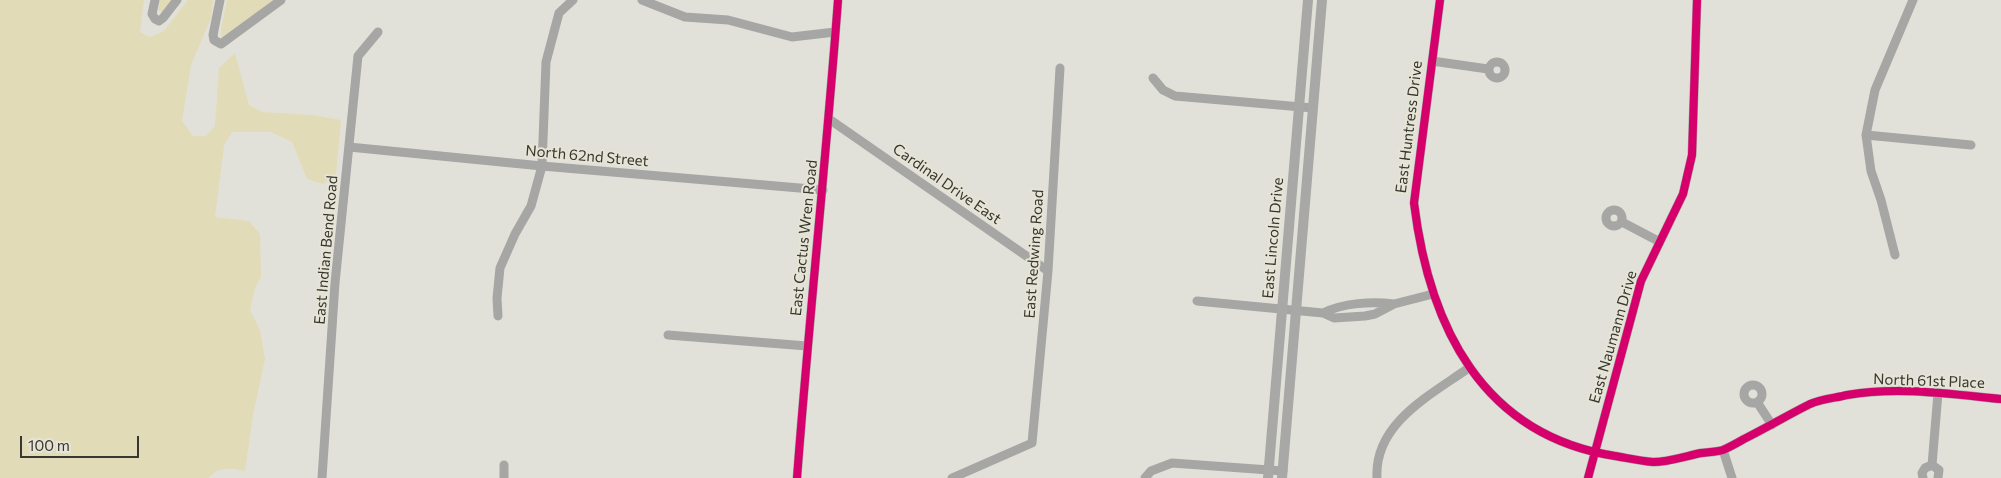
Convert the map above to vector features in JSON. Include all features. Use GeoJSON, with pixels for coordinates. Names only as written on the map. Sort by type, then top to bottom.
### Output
{"type":"FeatureCollection","features":[{"type":"Feature","properties":{"kind":"main road","name":"East Lincoln Drive"},"geometry":{"type":"LineString","coordinates":[[1268,474],[1308,0]]}},
{"type":"Feature","properties":{"kind":"main road","name":"East Lincoln Drive"},"geometry":{"type":"LineString","coordinates":[[1282,475],[1322,0]]}},
{"type":"Feature","properties":{"kind":"street"},"geometry":{"type":"LineString","coordinates":[[155,0],[152,14],[159,21],[177,0]]}},
{"type":"Feature","properties":{"kind":"street"},"geometry":{"type":"LineString","coordinates":[[220,0],[213,35],[214,40],[220,44],[281,0]]}},
{"type":"Feature","properties":{"kind":"street"},"geometry":{"type":"LineString","coordinates":[[498,316],[497,298],[500,268],[514,234],[531,206],[542,166],[546,62],[559,13],[573,0]]}},
{"type":"Feature","properties":{"kind":"street"},"geometry":{"type":"LineString","coordinates":[[642,0],[685,17],[728,20],[792,37],[835,32]]}},
{"type":"Feature","properties":{"kind":"street","name":"East Cactus Wren Road"},"geometry":{"type":"LineString","coordinates":[[797,478],[838,0]]}},
{"type":"Feature","properties":{"kind":"street","name":"East Huntress Drive"},"geometry":{"type":"LineString","coordinates":[[1440,0],[1414,203],[1418,234],[1433,294],[1453,342],[1470,367]]}},
{"type":"Feature","properties":{"kind":"street","name":"East Naumann Drive"},"geometry":{"type":"LineString","coordinates":[[1588,478],[1640,281],[1683,194],[1692,155],[1697,0]]}},
{"type":"Feature","properties":{"kind":"street"},"geometry":{"type":"LineString","coordinates":[[1895,256],[1881,200],[1871,171],[1866,135],[1876,90],[1913,0]]}},
{"type":"Feature","properties":{"kind":"street","name":"East Indian Bend Road"},"geometry":{"type":"LineString","coordinates":[[322,478],[335,283],[358,56],[378,32]]}},
{"type":"Feature","properties":{"kind":"street","name":"East Huntress Drive"},"geometry":{"type":"LineString","coordinates":[[1432,61],[1488,69]]}},
{"type":"Feature","properties":{"kind":"street","name":"East Redwing Road"},"geometry":{"type":"LineString","coordinates":[[952,478],[1032,443],[1048,271],[1060,68]]}},
{"type":"Feature","properties":{"kind":"street"},"geometry":{"type":"LineString","coordinates":[[1153,78],[1164,90],[1175,96],[1313,108]]}},
{"type":"Feature","properties":{"kind":"street","name":"Cardinal Drive East"},"geometry":{"type":"LineString","coordinates":[[829,119],[1048,271]]}},
{"type":"Feature","properties":{"kind":"street"},"geometry":{"type":"LineString","coordinates":[[1866,135],[1971,146]]}},
{"type":"Feature","properties":{"kind":"street","name":"North 62nd Street"},"geometry":{"type":"LineString","coordinates":[[349,147],[823,190]]}},
{"type":"Feature","properties":{"kind":"street"},"geometry":{"type":"LineString","coordinates":[[1622,222],[1660,242]]}},
{"type":"Feature","properties":{"kind":"street"},"geometry":{"type":"LineString","coordinates":[[1197,301],[1282,310],[1322,312],[1334,318],[1375,314],[1394,304],[1433,294]]}},
{"type":"Feature","properties":{"kind":"street"},"geometry":{"type":"LineString","coordinates":[[668,335],[807,346]]}},
{"type":"Feature","properties":{"kind":"street"},"geometry":{"type":"LineString","coordinates":[[1377,478],[1376,464],[1389,432],[1411,410],[1470,367]]}},
{"type":"Feature","properties":{"kind":"street","name":"North 61st Place"},"geometry":{"type":"LineString","coordinates":[[1470,367],[1502,404],[1521,418],[1565,442],[1595,452],[1653,462],[1723,450],[1812,404],[1845,396],[1880,391],[1938,393],[2001,399]]}},
{"type":"Feature","properties":{"kind":"street"},"geometry":{"type":"LineString","coordinates":[[1932,465],[1938,393]]}},
{"type":"Feature","properties":{"kind":"street"},"geometry":{"type":"LineString","coordinates":[[1757,402],[1772,425]]}},
{"type":"Feature","properties":{"kind":"street"},"geometry":{"type":"LineString","coordinates":[[1723,450],[1732,478]]}},
{"type":"Feature","properties":{"kind":"street"},"geometry":{"type":"LineString","coordinates":[[1145,478],[1151,471],[1172,462],[1282,475]]}},
{"type":"Feature","properties":{"kind":"street"},"geometry":{"type":"LineString","coordinates":[[504,465],[504,478]]}},
{"type":"Feature","properties":{"kind":"street"},"geometry":{"type":"LineString","coordinates":[[1924,478],[1922,473],[1925,468],[1932,465]]}},
{"type":"Feature","properties":{"kind":"street"},"geometry":{"type":"LineString","coordinates":[[1932,465],[1939,470],[1938,478]]}},
{"type":"Feature","properties":{"kind":"shaded area"},"geometry":{"type":"Polygon","coordinates":[[[0,0],[144,0],[140,32],[150,37],[164,31],[188,0],[213,0],[211,18],[191,65],[182,121],[193,136],[206,136],[215,126],[219,68],[235,53],[249,105],[262,112],[312,115],[341,120],[336,174],[323,184],[307,179],[292,142],[271,132],[232,132],[224,146],[215,217],[249,221],[260,234],[261,277],[255,288],[250,310],[260,330],[265,359],[253,415],[245,471],[221,470],[216,471],[209,478],[0,478],[0,0]]]}},
{"type":"Feature","properties":{"kind":"shaded area"},"geometry":{"type":"Polygon","coordinates":[[[160,0],[173,0],[163,13],[158,10],[160,0]]]}},
{"type":"Feature","properties":{"kind":"shaded area"},"geometry":{"type":"Polygon","coordinates":[[[227,0],[273,0],[226,37],[221,37],[227,0]]]}},
{"type":"Feature","properties":{"kind":"cycle path"},"geometry":{"type":"LineString","coordinates":[[797,478],[838,0]]}},
{"type":"Feature","properties":{"kind":"cycle path"},"geometry":{"type":"LineString","coordinates":[[1440,0],[1414,203],[1421,248],[1433,291],[1449,331],[1470,367],[1496,399],[1529,425],[1569,444],[1615,456],[1659,462],[1723,450],[1810,404],[1847,395],[1866,392],[1905,391],[2001,399]]}},
{"type":"Feature","properties":{"kind":"cycle path"},"geometry":{"type":"LineString","coordinates":[[1588,478],[1641,281],[1683,194],[1692,155],[1697,0]]}}]}
